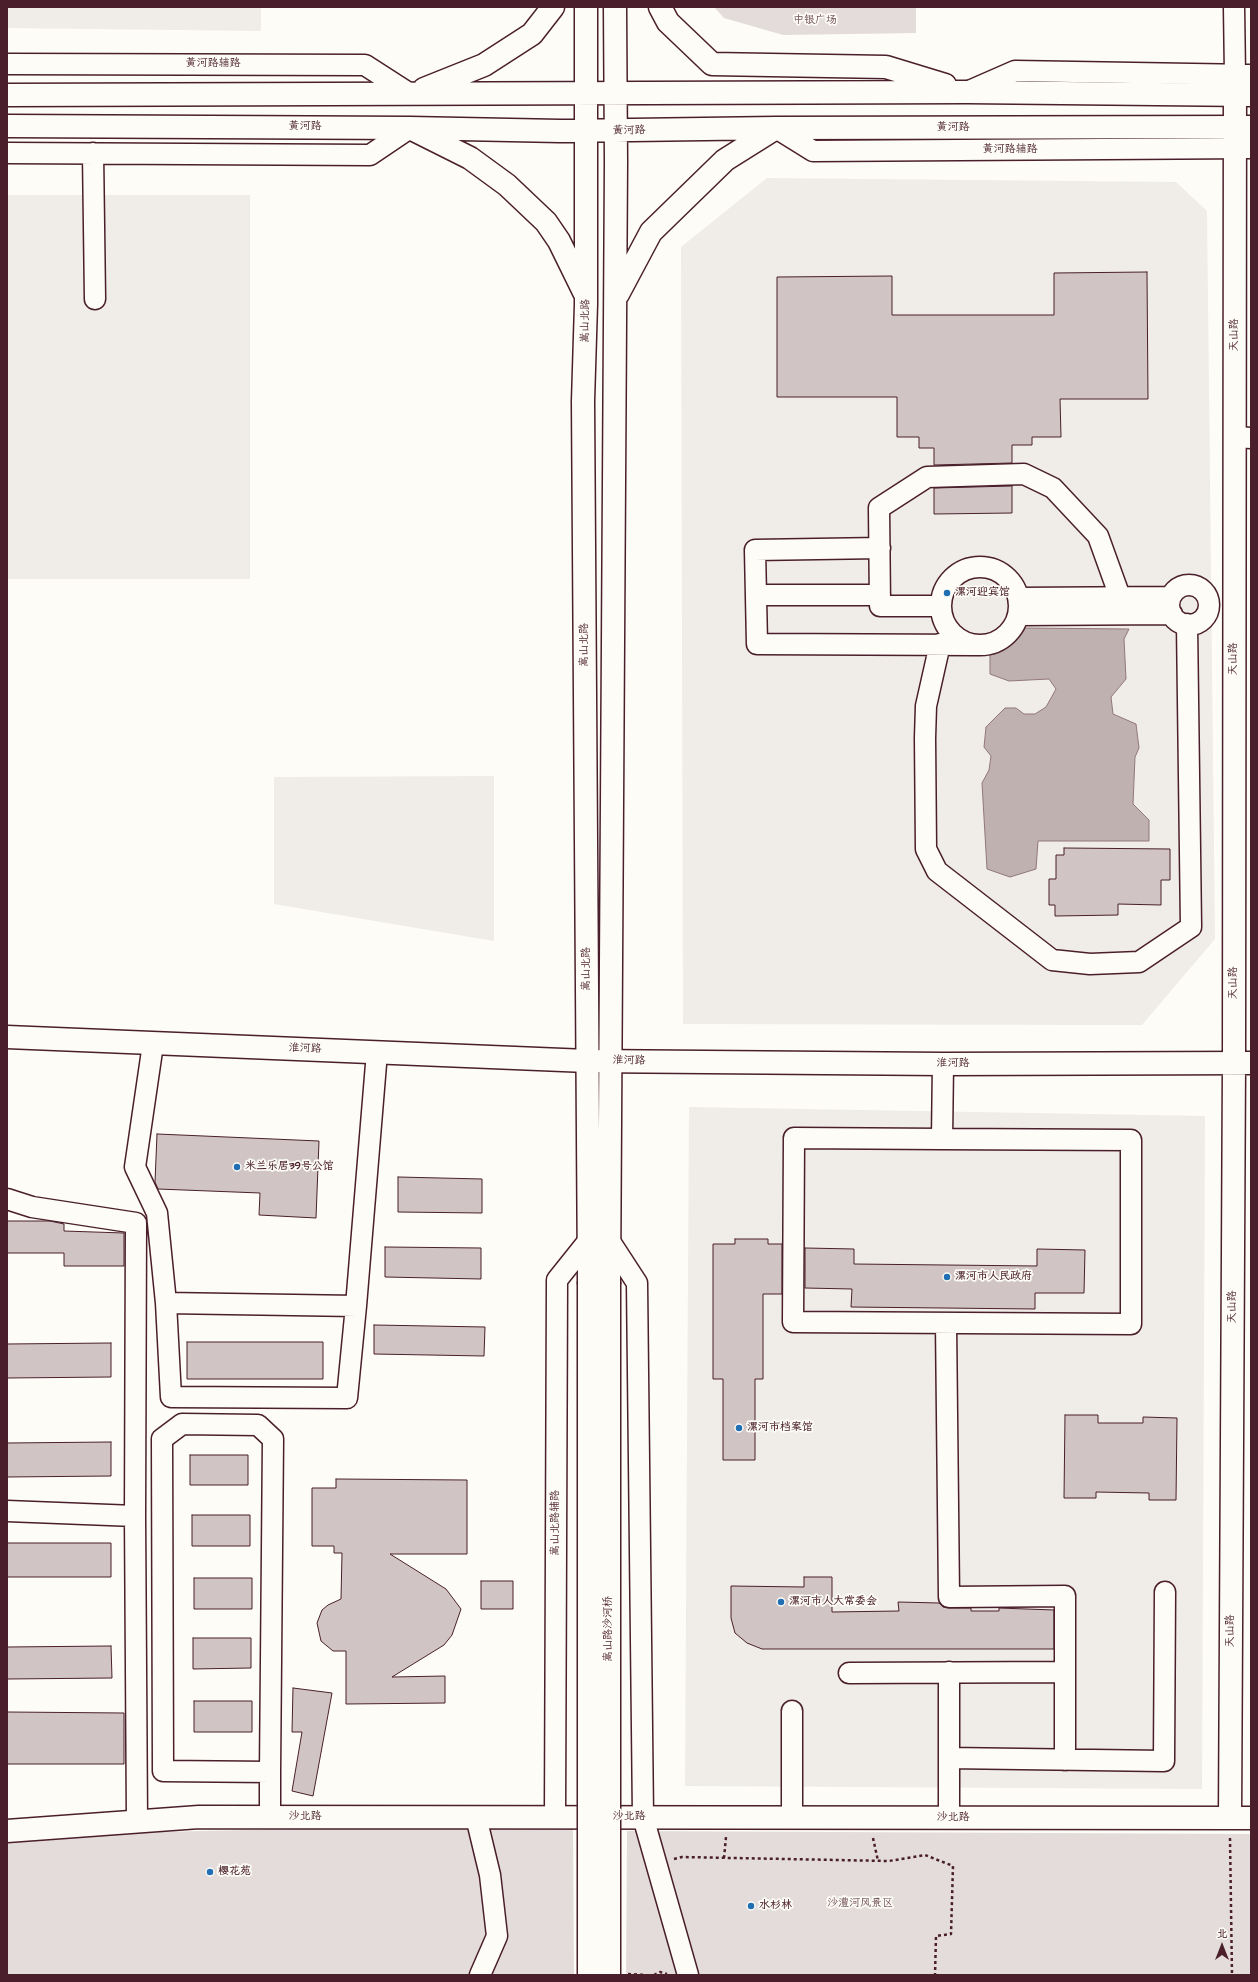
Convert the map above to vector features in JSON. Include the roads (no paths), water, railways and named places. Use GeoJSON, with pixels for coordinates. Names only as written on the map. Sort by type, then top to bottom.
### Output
{"type":"FeatureCollection","features":[{"type":"Feature","properties":{"kind":"main road"},"geometry":{"type":"LineString","coordinates":[[410,94],[484,65],[532,34],[554,7]]}},
{"type":"Feature","properties":{"kind":"main road","name":"嵩山北路"},"geometry":{"type":"LineString","coordinates":[[586,7],[586,298],[584,409],[587,1061],[599,1240]]}},
{"type":"Feature","properties":{"kind":"main road","name":"嵩山北路"},"geometry":{"type":"LineString","coordinates":[[599,1282],[599,1240],[610,1060],[616,131],[615,7]]}},
{"type":"Feature","properties":{"kind":"main road"},"geometry":{"type":"LineString","coordinates":[[660,7],[668,22],[712,64],[886,67],[967,92]]}},
{"type":"Feature","properties":{"kind":"main road"},"geometry":{"type":"LineString","coordinates":[[7,95],[967,92],[1243,85]]}},
{"type":"Feature","properties":{"kind":"main road","name":"天山路"},"geometry":{"type":"LineString","coordinates":[[1230,1818],[1242,1064],[1235,602],[1243,438],[1243,85]]}},
{"type":"Feature","properties":{"kind":"main road","name":"黄河路"},"geometry":{"type":"LineString","coordinates":[[7,126],[410,128],[585,131],[776,128],[1243,127]]}},
{"type":"Feature","properties":{"kind":"main road"},"geometry":{"type":"LineString","coordinates":[[410,128],[470,158],[507,185],[546,222],[559,241],[586,298]]}},
{"type":"Feature","properties":{"kind":"main road"},"geometry":{"type":"LineString","coordinates":[[615,301],[632,265],[651,232],[725,160],[776,128]]}},
{"type":"Feature","properties":{"kind":"main road","name":"淮河路"},"geometry":{"type":"LineString","coordinates":[[7,1037],[587,1061],[943,1064],[1242,1064]]}},
{"type":"Feature","properties":{"kind":"main road","name":"嵩山路沙河桥"},"geometry":{"type":"LineString","coordinates":[[589,1975],[599,1282]]}},
{"type":"Feature","properties":{"kind":"main road","name":"嵩山路沙河桥"},"geometry":{"type":"LineString","coordinates":[[599,1282],[609,1975]]}},
{"type":"Feature","properties":{"kind":"main road","name":"沙北路"},"geometry":{"type":"LineString","coordinates":[[7,1831],[199,1817],[1251,1818]]}},
{"type":"Feature","properties":{"kind":"street"},"geometry":{"type":"LineString","coordinates":[[1234,7],[1243,85]]}},
{"type":"Feature","properties":{"kind":"street","name":"黄河路辅路"},"geometry":{"type":"LineString","coordinates":[[7,64],[365,65],[410,94]]}},
{"type":"Feature","properties":{"kind":"street"},"geometry":{"type":"LineString","coordinates":[[7,153],[370,154],[410,128]]}},
{"type":"Feature","properties":{"kind":"street","name":"黄河路辅路"},"geometry":{"type":"LineString","coordinates":[[776,128],[813,151],[1243,148]]}},
{"type":"Feature","properties":{"kind":"street"},"geometry":{"type":"LineString","coordinates":[[93,153],[95,299]]}},
{"type":"Feature","properties":{"kind":"street"},"geometry":{"type":"LineString","coordinates":[[941,606],[880,606],[879,508],[927,477],[1024,474],[1053,488],[1098,536],[1120,597]]}},
{"type":"Feature","properties":{"kind":"street"},"geometry":{"type":"LineString","coordinates":[[880,548],[755,550],[757,644],[975,645],[997,641],[1007,634],[1014,626],[1018,606],[1009,579],[1001,572],[992,568],[971,567],[952,577],[942,595],[942,617],[947,627],[964,642],[975,645]]}},
{"type":"Feature","properties":{"kind":"street"},"geometry":{"type":"LineString","coordinates":[[940,644],[926,706],[925,738],[926,849],[937,871],[1052,960],[1090,964],[1140,962],[1191,927],[1176,612],[1176,588],[1186,584],[1197,585],[1205,591],[1210,601],[1209,612],[1203,620],[1193,625],[1176,612],[1120,597],[1018,606]]}},
{"type":"Feature","properties":{"kind":"street"},"geometry":{"type":"LineString","coordinates":[[756,595],[880,595]]}},
{"type":"Feature","properties":{"kind":"street"},"geometry":{"type":"LineString","coordinates":[[1210,601],[1235,602]]}},
{"type":"Feature","properties":{"kind":"street"},"geometry":{"type":"LineString","coordinates":[[1018,606],[1176,612]]}},
{"type":"Feature","properties":{"kind":"street"},"geometry":{"type":"LineString","coordinates":[[153,1044],[135,1167],[157,1213],[166,1303],[171,1398],[347,1398],[377,1052]]}},
{"type":"Feature","properties":{"kind":"street"},"geometry":{"type":"LineString","coordinates":[[942,1139],[943,1064]]}},
{"type":"Feature","properties":{"kind":"street"},"geometry":{"type":"LineString","coordinates":[[794,1138],[942,1139],[1131,1140],[1131,1324],[793,1322],[794,1138]]}},
{"type":"Feature","properties":{"kind":"street"},"geometry":{"type":"LineString","coordinates":[[7,1199],[32,1207],[136,1223],[135,1516],[137,1822]]}},
{"type":"Feature","properties":{"kind":"street"},"geometry":{"type":"LineString","coordinates":[[599,1240],[637,1283],[643,1817],[688,1975]]}},
{"type":"Feature","properties":{"kind":"street","name":"嵩山北路辅路"},"geometry":{"type":"LineString","coordinates":[[555,1817],[557,1280],[599,1240]]}},
{"type":"Feature","properties":{"kind":"street"},"geometry":{"type":"LineString","coordinates":[[166,1303],[356,1306]]}},
{"type":"Feature","properties":{"kind":"street"},"geometry":{"type":"LineString","coordinates":[[946,1323],[949,1597],[1064,1596],[1064,1760]]}},
{"type":"Feature","properties":{"kind":"street"},"geometry":{"type":"LineString","coordinates":[[270,1772],[162,1770],[162,1439],[182,1424],[258,1425],[273,1439],[270,1817]]}},
{"type":"Feature","properties":{"kind":"street"},"geometry":{"type":"LineString","coordinates":[[7,1511],[135,1516]]}},
{"type":"Feature","properties":{"kind":"street"},"geometry":{"type":"LineString","coordinates":[[949,1758],[1164,1761],[1165,1592]]}},
{"type":"Feature","properties":{"kind":"street"},"geometry":{"type":"LineString","coordinates":[[949,1672],[949,1818]]}},
{"type":"Feature","properties":{"kind":"street"},"geometry":{"type":"LineString","coordinates":[[849,1673],[1064,1672]]}},
{"type":"Feature","properties":{"kind":"street"},"geometry":{"type":"LineString","coordinates":[[792,1711],[792,1818]]}},
{"type":"Feature","properties":{"kind":"street"},"geometry":{"type":"LineString","coordinates":[[476,1817],[490,1875],[496,1936],[480,1975]]}},
{"type":"Feature","properties":{"kind":"place","name":"漯河迎宾馆"},"geometry":{"type":"Point","coordinates":[947,593]}},
{"type":"Feature","properties":{"kind":"place","name":"米兰乐居39号公馆"},"geometry":{"type":"Point","coordinates":[237,1167]}},
{"type":"Feature","properties":{"kind":"place","name":"漯河市人民政府"},"geometry":{"type":"Point","coordinates":[947,1277]}},
{"type":"Feature","properties":{"kind":"place","name":"漯河市档案馆"},"geometry":{"type":"Point","coordinates":[739,1428]}},
{"type":"Feature","properties":{"kind":"place","name":"漯河市人大常委会"},"geometry":{"type":"Point","coordinates":[781,1602]}},
{"type":"Feature","properties":{"kind":"place","name":"樱花苑"},"geometry":{"type":"Point","coordinates":[210,1872]}},
{"type":"Feature","properties":{"kind":"place","name":"水杉林"},"geometry":{"type":"Point","coordinates":[751,1906]}},
{"type":"Feature","properties":{"kind":"park label","name":"中银广场"},"geometry":{"type":"Point","coordinates":[815,21]}},
{"type":"Feature","properties":{"kind":"park label","name":"沙澧河风景区"},"geometry":{"type":"Point","coordinates":[860,1904]}}]}
